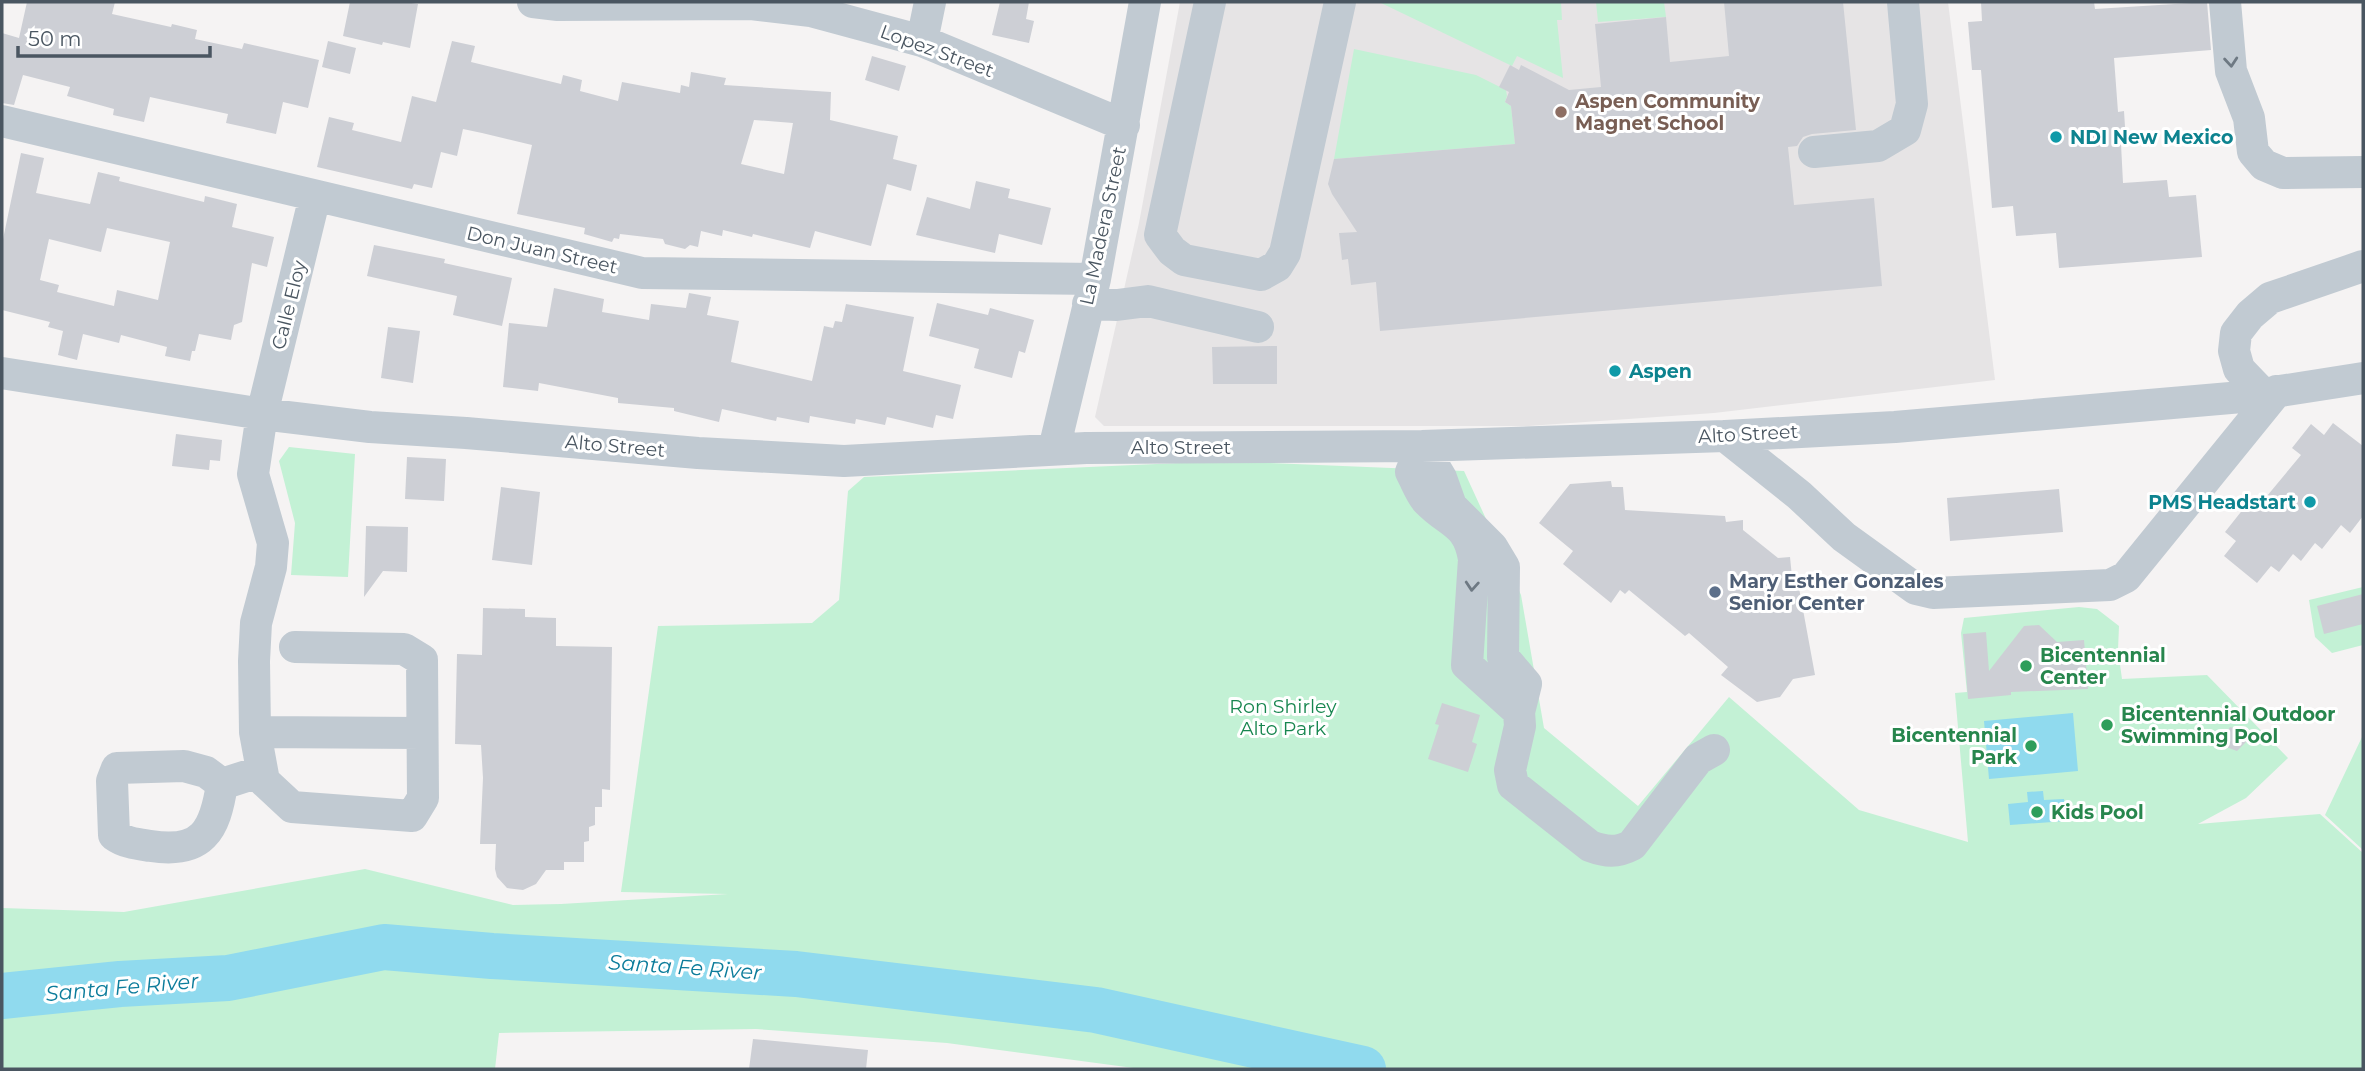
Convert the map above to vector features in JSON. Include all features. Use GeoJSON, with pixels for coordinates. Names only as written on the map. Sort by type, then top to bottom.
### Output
{"type":"FeatureCollection","features":[{"type":"Feature","properties":{"kind":"street","name":"Lopez Street"},"geometry":{"type":"LineString","coordinates":[[533,2],[558,5],[751,4],[811,11],[922,41],[1124,125]]}},
{"type":"Feature","properties":{"kind":"street"},"geometry":{"type":"LineString","coordinates":[[922,41],[930,2]]}},
{"type":"Feature","properties":{"kind":"street","name":"La Madera Street"},"geometry":{"type":"LineString","coordinates":[[1054,449],[1091,291],[1124,125],[1144,2]]}},
{"type":"Feature","properties":{"kind":"street"},"geometry":{"type":"LineString","coordinates":[[1210,2],[1160,235],[1172,251],[1184,260],[1261,275],[1277,266],[1285,253],[1340,2]]}},
{"type":"Feature","properties":{"kind":"street"},"geometry":{"type":"LineString","coordinates":[[1814,152],[1878,146],[1905,130],[1912,104],[1903,2]]}},
{"type":"Feature","properties":{"kind":"street"},"geometry":{"type":"LineString","coordinates":[[2225,2],[2231,71],[2249,118],[2253,152],[2264,165],[2283,173],[2363,172]]}},
{"type":"Feature","properties":{"kind":"street","name":"Don Juan Street"},"geometry":{"type":"LineString","coordinates":[[2,121],[642,273],[1091,291],[1117,305],[1148,301],[1258,327]]}},
{"type":"Feature","properties":{"kind":"street","name":"Calle Eloy"},"geometry":{"type":"LineString","coordinates":[[262,771],[255,732],[254,662],[256,623],[271,566],[273,543],[253,474],[262,414],[315,196]]}},
{"type":"Feature","properties":{"kind":"street"},"geometry":{"type":"LineString","coordinates":[[1725,436],[1798,495],[1844,537],[1916,589],[1933,593],[2110,585],[2126,577],[2270,392],[2239,369],[2234,351],[2236,334],[2250,315],[2270,298],[2363,266]]}},
{"type":"Feature","properties":{"kind":"street","name":"Alto Street"},"geometry":{"type":"LineString","coordinates":[[2,373],[262,414],[370,427],[698,453],[844,461],[1054,449],[1422,446],[1725,436],[1895,427],[2270,392],[2363,378]]}},
{"type":"Feature","properties":{"kind":"street"},"geometry":{"type":"LineString","coordinates":[[1422,446],[1411,472],[1426,499],[1465,532],[1471,542],[1474,559],[1466,665],[1519,712],[1520,726],[1510,770],[1513,785],[1590,846],[1603,851],[1620,851],[1632,845],[1698,759],[1714,750]]}},
{"type":"Feature","properties":{"kind":"street"},"geometry":{"type":"LineString","coordinates":[[222,784],[262,771],[264,782],[292,807],[412,816],[423,798],[422,660],[404,649],[295,647]]}},
{"type":"Feature","properties":{"kind":"street"},"geometry":{"type":"LineString","coordinates":[[255,732],[422,733]]}},
{"type":"Feature","properties":{"kind":"shaded area","name":"Aspen Community Magnet School"},"geometry":{"type":"Polygon","coordinates":[[[1180,2],[1948,2],[1995,380],[1714,413],[1528,426],[1104,426],[1095,417],[1139,223],[1180,2]]]}},
{"type":"Feature","properties":{"kind":"green space"},"geometry":{"type":"Polygon","coordinates":[[[1379,2],[1561,2],[1562,20],[1557,20],[1563,78],[1517,56],[1512,66],[1379,2]]]}},
{"type":"Feature","properties":{"kind":"green space"},"geometry":{"type":"Polygon","coordinates":[[[1596,2],[1664,2],[1666,17],[1598,22],[1596,2]]]}},
{"type":"Feature","properties":{"kind":"green space"},"geometry":{"type":"Polygon","coordinates":[[[1354,49],[1476,75],[1506,90],[1505,102],[1511,106],[1515,144],[1334,159],[1354,49]]]}},
{"type":"Feature","properties":{"kind":"green space"},"geometry":{"type":"Polygon","coordinates":[[[289,447],[355,454],[348,577],[291,575],[295,523],[279,461],[289,447]]]}},
{"type":"Feature","properties":{"kind":"green space","name":"Ron Shirley Alto Park"},"geometry":{"type":"Polygon","coordinates":[[[1224,461],[1464,471],[1521,595],[1544,728],[1638,806],[1729,697],[1859,810],[1968,842],[1955,693],[1967,692],[1961,633],[1964,618],[2079,607],[2097,609],[2119,626],[2118,650],[2122,679],[2207,675],[2288,758],[2246,798],[2198,824],[2320,814],[2363,853],[2363,1069],[1141,1069],[947,1043],[756,1029],[499,1033],[495,1069],[2,1069],[2,908],[124,912],[365,869],[513,905],[728,894],[621,892],[658,626],[812,623],[839,600],[848,491],[864,477],[1224,461]]]}},
{"type":"Feature","properties":{"kind":"green space"},"geometry":{"type":"Polygon","coordinates":[[[2363,587],[2363,645],[2332,653],[2315,637],[2309,600],[2363,587]]]}},
{"type":"Feature","properties":{"kind":"green space"},"geometry":{"type":"Polygon","coordinates":[[[2363,738],[2363,850],[2325,815],[2363,738]]]}},
{"type":"Feature","properties":{"kind":"water","name":"Bicentennial Park"},"geometry":{"type":"Polygon","coordinates":[[[2073,713],[2078,771],[1989,779],[1984,721],[2073,713]]]}},
{"type":"Feature","properties":{"kind":"water","name":"Kids Pool"},"geometry":{"type":"Polygon","coordinates":[[[2043,791],[2044,800],[2064,799],[2066,821],[2010,825],[2008,804],[2028,802],[2027,792],[2043,791]]]}},
{"type":"Feature","properties":{"kind":"building"},"geometry":{"type":"Polygon","coordinates":[[[27,2],[115,2],[112,14],[197,30],[195,39],[242,49],[244,43],[319,60],[308,108],[283,102],[276,134],[226,123],[228,114],[150,97],[144,122],[113,115],[114,109],[67,96],[70,87],[23,75],[14,105],[2,103],[2,33],[19,38],[27,2]]]}},
{"type":"Feature","properties":{"kind":"building"},"geometry":{"type":"Polygon","coordinates":[[[350,2],[418,4],[410,48],[343,36],[350,2]]]}},
{"type":"Feature","properties":{"kind":"building"},"geometry":{"type":"Polygon","coordinates":[[[1000,2],[1029,2],[1026,19],[1034,21],[1029,43],[992,35],[1000,2]]]}},
{"type":"Feature","properties":{"kind":"building"},"geometry":{"type":"Polygon","coordinates":[[[1724,2],[1843,2],[1856,130],[1812,134],[1803,137],[1797,146],[1788,147],[1794,205],[1874,198],[1882,286],[1380,331],[1376,282],[1351,285],[1348,259],[1342,260],[1339,233],[1357,232],[1328,184],[1334,159],[1515,144],[1511,106],[1505,102],[1509,92],[1499,87],[1510,65],[1519,70],[1521,65],[1569,90],[1601,87],[1595,24],[1666,17],[1670,62],[1729,56],[1724,2]]]}},
{"type":"Feature","properties":{"kind":"building","name":"NDI New Mexico"},"geometry":{"type":"Polygon","coordinates":[[[1981,2],[2094,2],[2095,9],[2207,2],[2211,50],[2114,58],[2118,112],[2124,111],[2126,143],[2121,144],[2123,183],[2167,180],[2169,197],[2196,195],[2202,257],[2059,268],[2056,233],[2016,236],[2013,206],[1992,208],[1981,70],[1972,70],[1968,22],[1982,21],[1981,2]]]}},
{"type":"Feature","properties":{"kind":"building"},"geometry":{"type":"Polygon","coordinates":[[[328,41],[356,48],[350,74],[322,67],[328,41]]]}},
{"type":"Feature","properties":{"kind":"building"},"geometry":{"type":"Polygon","coordinates":[[[452,41],[475,46],[471,62],[561,84],[563,75],[582,80],[580,91],[618,101],[622,82],[680,93],[681,85],[689,87],[691,72],[726,78],[724,85],[831,92],[830,120],[898,136],[893,159],[917,165],[911,191],[887,184],[871,246],[815,231],[810,248],[753,234],[752,237],[723,230],[722,236],[701,231],[698,247],[690,245],[685,249],[665,244],[663,239],[620,234],[619,239],[614,238],[612,242],[584,234],[585,228],[517,214],[532,145],[482,133],[463,129],[457,156],[441,152],[432,188],[414,184],[412,189],[317,167],[329,117],[354,123],[352,130],[401,142],[412,96],[436,102],[452,41]],[[754,120],[741,164],[784,174],[793,123],[754,120]]]}},
{"type":"Feature","properties":{"kind":"building"},"geometry":{"type":"Polygon","coordinates":[[[872,56],[906,66],[899,91],[865,80],[872,56]]]}},
{"type":"Feature","properties":{"kind":"building"},"geometry":{"type":"Polygon","coordinates":[[[21,153],[44,158],[36,193],[90,204],[98,172],[120,177],[119,181],[204,202],[205,196],[237,204],[232,227],[274,237],[267,267],[252,263],[242,322],[234,325],[231,340],[199,334],[190,361],[165,356],[167,347],[121,335],[119,343],[83,334],[77,360],[58,355],[63,331],[48,327],[50,322],[2,310],[2,244],[21,153]],[[107,228],[101,252],[49,239],[40,280],[59,285],[57,292],[114,306],[117,290],[158,300],[170,242],[107,228]]]}},
{"type":"Feature","properties":{"kind":"building"},"geometry":{"type":"Polygon","coordinates":[[[976,181],[1010,189],[1008,198],[1051,208],[1042,245],[999,234],[995,253],[916,235],[927,197],[970,209],[976,181]]]}},
{"type":"Feature","properties":{"kind":"building"},"geometry":{"type":"Polygon","coordinates":[[[374,245],[445,259],[444,263],[512,278],[502,326],[453,315],[457,296],[367,276],[374,245]]]}},
{"type":"Feature","properties":{"kind":"building"},"geometry":{"type":"Polygon","coordinates":[[[554,288],[604,299],[602,312],[649,320],[651,304],[686,308],[689,293],[711,297],[707,315],[739,321],[731,362],[812,381],[824,326],[833,328],[835,321],[842,322],[846,304],[914,317],[903,371],[961,385],[953,419],[936,415],[933,428],[887,417],[885,425],[856,419],[855,424],[810,416],[809,423],[777,417],[776,421],[722,409],[719,422],[674,411],[674,408],[618,403],[618,398],[539,383],[538,391],[503,387],[509,323],[547,327],[554,288]]]}},
{"type":"Feature","properties":{"kind":"building"},"geometry":{"type":"Polygon","coordinates":[[[937,303],[988,315],[990,308],[1034,320],[1025,353],[1019,351],[1012,378],[974,368],[979,349],[929,336],[937,303]]]}},
{"type":"Feature","properties":{"kind":"building"},"geometry":{"type":"Polygon","coordinates":[[[388,327],[420,331],[413,383],[381,378],[388,327]]]}},
{"type":"Feature","properties":{"kind":"building"},"geometry":{"type":"Polygon","coordinates":[[[1277,346],[1277,384],[1213,384],[1212,347],[1277,346]]]}},
{"type":"Feature","properties":{"kind":"building","name":"PMS Headstart"},"geometry":{"type":"Polygon","coordinates":[[[2333,423],[2363,446],[2363,516],[2350,533],[2341,525],[2322,549],[2315,543],[2301,561],[2293,554],[2279,572],[2271,566],[2257,583],[2224,556],[2236,541],[2225,532],[2244,508],[2248,512],[2263,493],[2267,496],[2301,455],[2292,448],[2311,424],[2324,435],[2333,423]]]}},
{"type":"Feature","properties":{"kind":"building"},"geometry":{"type":"Polygon","coordinates":[[[176,434],[222,440],[220,461],[210,460],[209,470],[172,466],[176,434]]]}},
{"type":"Feature","properties":{"kind":"building"},"geometry":{"type":"Polygon","coordinates":[[[407,457],[446,459],[444,501],[405,499],[407,457]]]}},
{"type":"Feature","properties":{"kind":"building","name":"Mary Esther Gonzales Senior Center"},"geometry":{"type":"Polygon","coordinates":[[[1611,481],[1612,487],[1623,487],[1625,510],[1725,516],[1726,522],[1743,520],[1743,530],[1778,558],[1790,557],[1792,577],[1797,577],[1815,675],[1793,679],[1780,697],[1757,702],[1721,675],[1728,667],[1689,633],[1685,636],[1629,590],[1625,594],[1620,590],[1611,603],[1563,564],[1573,551],[1539,523],[1570,484],[1611,481]]]}},
{"type":"Feature","properties":{"kind":"building"},"geometry":{"type":"Polygon","coordinates":[[[501,487],[540,492],[532,565],[492,560],[501,487]]]}},
{"type":"Feature","properties":{"kind":"building"},"geometry":{"type":"Polygon","coordinates":[[[2059,489],[2063,532],[1950,541],[1947,498],[2059,489]]]}},
{"type":"Feature","properties":{"kind":"building"},"geometry":{"type":"Polygon","coordinates":[[[366,526],[408,527],[407,572],[383,571],[364,597],[366,526]]]}},
{"type":"Feature","properties":{"kind":"building"},"geometry":{"type":"Polygon","coordinates":[[[2363,594],[2363,624],[2324,634],[2317,606],[2363,594]]]}},
{"type":"Feature","properties":{"kind":"building"},"geometry":{"type":"Polygon","coordinates":[[[483,608],[525,609],[525,617],[556,618],[556,646],[612,647],[610,790],[602,789],[602,807],[595,807],[595,825],[589,827],[589,841],[584,842],[584,862],[564,862],[564,870],[546,870],[536,884],[523,890],[507,888],[497,877],[496,844],[480,844],[483,778],[481,745],[455,744],[457,654],[482,655],[483,608]]]}},
{"type":"Feature","properties":{"kind":"building","name":"Bicentennial Center"},"geometry":{"type":"Polygon","coordinates":[[[2039,625],[2057,642],[2084,640],[2088,689],[2011,692],[2011,695],[1968,699],[1963,634],[1986,632],[1989,671],[2024,626],[2039,625]]]}},
{"type":"Feature","properties":{"kind":"building"},"geometry":{"type":"Polygon","coordinates":[[[1442,703],[1480,715],[1472,742],[1477,744],[1468,772],[1428,759],[1439,725],[1435,724],[1442,703]]]}},
{"type":"Feature","properties":{"kind":"building"},"geometry":{"type":"Polygon","coordinates":[[[2230,727],[2242,730],[2246,742],[2237,751],[2226,747],[2224,736],[2230,727]]]}},
{"type":"Feature","properties":{"kind":"building"},"geometry":{"type":"Polygon","coordinates":[[[753,1039],[868,1050],[866,1069],[749,1069],[753,1039]]]}},
{"type":"Feature","properties":{"kind":"waterway","name":"Santa Fe River"},"geometry":{"type":"LineString","coordinates":[[2,996],[120,984],[228,978],[384,947],[796,974],[1096,1010],[1363,1069]]}},
{"type":"Feature","properties":{"kind":"place","name":"Aspen Community Magnet School"},"geometry":{"type":"Point","coordinates":[1561,112]}},
{"type":"Feature","properties":{"kind":"place","name":"NDI New Mexico"},"geometry":{"type":"Point","coordinates":[2056,137]}},
{"type":"Feature","properties":{"kind":"place","name":"Aspen"},"geometry":{"type":"Point","coordinates":[1615,371]}},
{"type":"Feature","properties":{"kind":"place","name":"PMS Headstart"},"geometry":{"type":"Point","coordinates":[2310,502]}},
{"type":"Feature","properties":{"kind":"place","name":"Mary Esther Gonzales Senior Center"},"geometry":{"type":"Point","coordinates":[1715,592]}},
{"type":"Feature","properties":{"kind":"place","name":"Bicentennial Center"},"geometry":{"type":"Point","coordinates":[2026,666]}},
{"type":"Feature","properties":{"kind":"place","name":"Bicentennial Outdoor Swimming Pool"},"geometry":{"type":"Point","coordinates":[2107,725]}},
{"type":"Feature","properties":{"kind":"place","name":"Bicentennial Park"},"geometry":{"type":"Point","coordinates":[2031,746]}},
{"type":"Feature","properties":{"kind":"place","name":"Kids Pool"},"geometry":{"type":"Point","coordinates":[2037,812]}}]}
